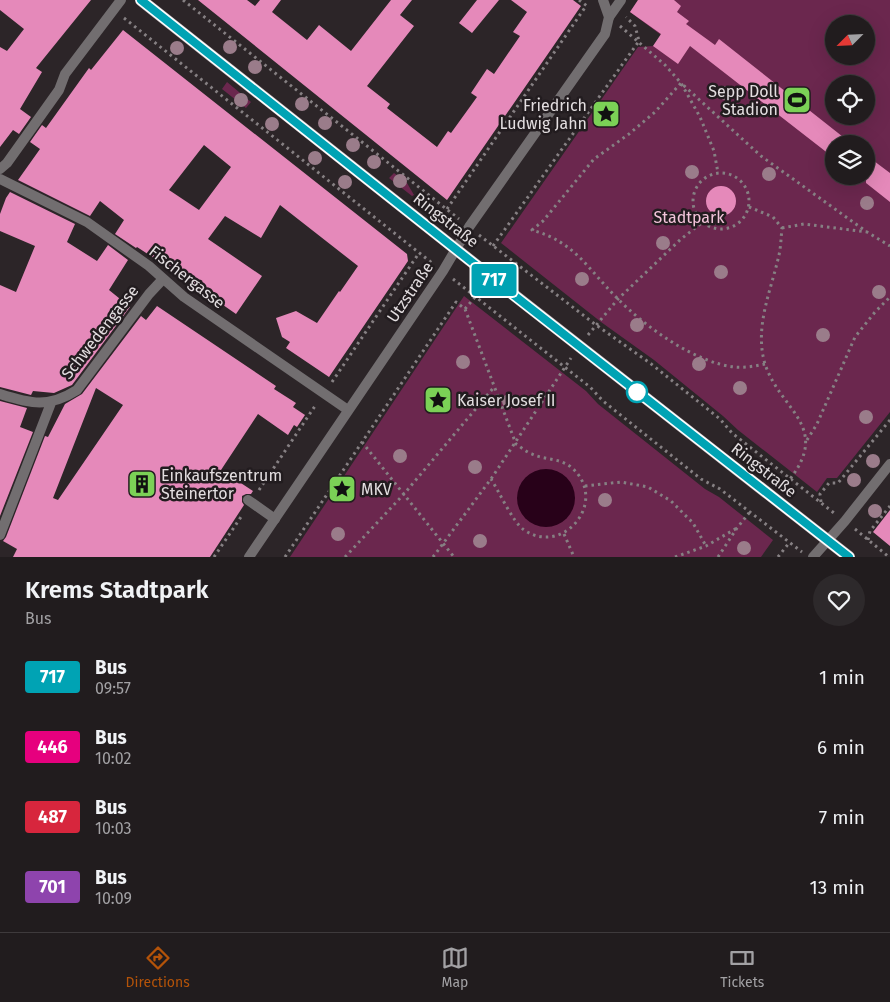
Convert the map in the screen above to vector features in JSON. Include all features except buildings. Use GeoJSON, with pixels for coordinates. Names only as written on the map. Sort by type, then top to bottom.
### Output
{"type":"FeatureCollection","features":[{"type":"Feature","properties":{"kind":"main road","name":"Ringstraße"},"geometry":{"type":"LineString","coordinates":[[142,0],[849,557]]}},
{"type":"Feature","properties":{"kind":"street"},"geometry":{"type":"LineString","coordinates":[[0,169],[59,90],[65,74],[122,0]]}},
{"type":"Feature","properties":{"kind":"street"},"geometry":{"type":"LineString","coordinates":[[603,0],[609,17]]}},
{"type":"Feature","properties":{"kind":"street","name":"Utzstraße"},"geometry":{"type":"LineString","coordinates":[[249,557],[469,227],[605,34],[609,17],[621,0]]}},
{"type":"Feature","properties":{"kind":"street","name":"Fischergasse"},"geometry":{"type":"LineString","coordinates":[[0,179],[87,222],[149,266],[184,297],[348,410]]}},
{"type":"Feature","properties":{"kind":"street","name":"Schwedengasse"},"geometry":{"type":"LineString","coordinates":[[51,402],[77,390],[148,294],[163,279]]}},
{"type":"Feature","properties":{"kind":"street"},"geometry":{"type":"LineString","coordinates":[[0,394],[29,402],[51,402],[0,535]]}},
{"type":"Feature","properties":{"kind":"street"},"geometry":{"type":"LineString","coordinates":[[813,557],[890,464]]}},
{"type":"Feature","properties":{"kind":"street"},"geometry":{"type":"LineString","coordinates":[[249,501],[275,518]]}},
{"type":"Feature","properties":{"kind":"path"},"geometry":{"type":"LineString","coordinates":[[183,0],[447,209],[586,6],[579,0]]}},
{"type":"Feature","properties":{"kind":"path"},"geometry":{"type":"LineString","coordinates":[[623,14],[635,26],[638,41],[493,246],[596,325],[650,363],[720,419],[732,433],[821,502],[820,494],[829,483],[838,483],[890,420]]}},
{"type":"Feature","properties":{"kind":"path"},"geometry":{"type":"LineString","coordinates":[[130,22],[419,253],[332,382]]}},
{"type":"Feature","properties":{"kind":"path"},"geometry":{"type":"LineString","coordinates":[[632,36],[761,156],[867,232],[890,246]]}},
{"type":"Feature","properties":{"kind":"path"},"geometry":{"type":"LineString","coordinates":[[681,82],[700,117],[714,151],[718,173]]}},
{"type":"Feature","properties":{"kind":"path"},"geometry":{"type":"LineString","coordinates":[[681,82],[655,112],[629,134],[594,159],[544,221],[532,230],[549,235],[568,246],[618,299],[637,317],[660,334],[709,360],[734,367],[765,364]]}},
{"type":"Feature","properties":{"kind":"path"},"geometry":{"type":"LineString","coordinates":[[718,173],[729,174],[738,179],[745,187],[749,197],[744,217],[736,225],[725,229],[714,228],[703,222],[696,214],[693,203],[695,192],[700,183],[709,176],[718,173]]}},
{"type":"Feature","properties":{"kind":"path"},"geometry":{"type":"LineString","coordinates":[[748,207],[773,217],[782,228],[780,253],[761,326],[762,345],[765,364],[773,382],[802,423],[807,440]]}},
{"type":"Feature","properties":{"kind":"path"},"geometry":{"type":"LineString","coordinates":[[596,325],[618,299],[681,239],[703,222]]}},
{"type":"Feature","properties":{"kind":"path"},"geometry":{"type":"LineString","coordinates":[[782,228],[804,224],[867,232]]}},
{"type":"Feature","properties":{"kind":"path"},"geometry":{"type":"LineString","coordinates":[[466,309],[475,297],[590,387],[603,401],[693,473],[720,489],[808,557]]}},
{"type":"Feature","properties":{"kind":"path"},"geometry":{"type":"LineString","coordinates":[[790,479],[799,467],[807,440],[817,424],[855,337],[890,297]]}},
{"type":"Feature","properties":{"kind":"path"},"geometry":{"type":"LineString","coordinates":[[284,557],[456,302],[466,309],[516,444],[531,454],[559,461],[570,466],[579,476],[584,486],[586,502],[583,515],[576,526],[556,537],[543,538],[532,534],[523,529],[514,520],[491,479]]}},
{"type":"Feature","properties":{"kind":"path"},"geometry":{"type":"LineString","coordinates":[[433,557],[516,444],[565,368]]}},
{"type":"Feature","properties":{"kind":"path"},"geometry":{"type":"LineString","coordinates":[[345,557],[404,494],[495,386]]}},
{"type":"Feature","properties":{"kind":"path"},"geometry":{"type":"LineString","coordinates":[[214,557],[249,501],[316,406]]}},
{"type":"Feature","properties":{"kind":"path"},"geometry":{"type":"LineString","coordinates":[[362,442],[454,557]]}},
{"type":"Feature","properties":{"kind":"path"},"geometry":{"type":"LineString","coordinates":[[584,486],[621,482],[648,488],[671,501],[693,522],[706,546]]}},
{"type":"Feature","properties":{"kind":"path"},"geometry":{"type":"LineString","coordinates":[[889,557],[868,540],[870,531],[890,506]]}},
{"type":"Feature","properties":{"kind":"path"},"geometry":{"type":"LineString","coordinates":[[718,557],[749,513]]}},
{"type":"Feature","properties":{"kind":"path"},"geometry":{"type":"LineString","coordinates":[[675,557],[706,546],[737,528]]}},
{"type":"Feature","properties":{"kind":"path"},"geometry":{"type":"LineString","coordinates":[[564,534],[574,557]]}},
{"type":"Feature","properties":{"kind":"path"},"geometry":{"type":"LineString","coordinates":[[778,557],[789,543]]}},
{"type":"Feature","properties":{"kind":"green space","name":"Stadtpark"},"geometry":{"type":"Polygon","coordinates":[[[638,0],[890,0],[890,412],[837,478],[827,478],[817,492],[738,430],[654,360],[601,322],[501,243],[638,47],[653,46],[661,35],[630,12],[638,0]]]}},
{"type":"Feature","properties":{"kind":"green space"},"geometry":{"type":"Polygon","coordinates":[[[227,82],[251,102],[246,108],[222,89],[227,82]]]}},
{"type":"Feature","properties":{"kind":"green space"},"geometry":{"type":"Polygon","coordinates":[[[394,173],[407,183],[414,195],[412,196],[389,178],[394,173]]]}},
{"type":"Feature","properties":{"kind":"green space"},"geometry":{"type":"Polygon","coordinates":[[[464,296],[586,391],[598,404],[705,489],[719,497],[773,540],[761,557],[290,557],[464,296]]]}},
{"type":"Feature","properties":{"kind":"shaded area"},"geometry":{"type":"Polygon","coordinates":[[[546,469],[562,474],[570,482],[575,498],[570,514],[562,522],[546,527],[530,522],[522,514],[517,498],[522,482],[530,474],[546,469]]]}},
{"type":"Feature","properties":{"kind":"bus line","name":"717"},"geometry":{"type":"LineString","coordinates":[[141,0],[849,557]]}},
{"type":"Feature","properties":{"kind":"place","name":"Sepp Doll Stadion"},"geometry":{"type":"Point","coordinates":[797,100]}},
{"type":"Feature","properties":{"kind":"place","name":"Friedrich Ludwig Jahn"},"geometry":{"type":"Point","coordinates":[606,114]}},
{"type":"Feature","properties":{"kind":"place","name":"Kaiser Josef II"},"geometry":{"type":"Point","coordinates":[438,400]}},
{"type":"Feature","properties":{"kind":"place","name":"Einkaufszentrum Steinertor"},"geometry":{"type":"Point","coordinates":[142,484]}},
{"type":"Feature","properties":{"kind":"place","name":"MKV"},"geometry":{"type":"Point","coordinates":[342,489]}}]}
